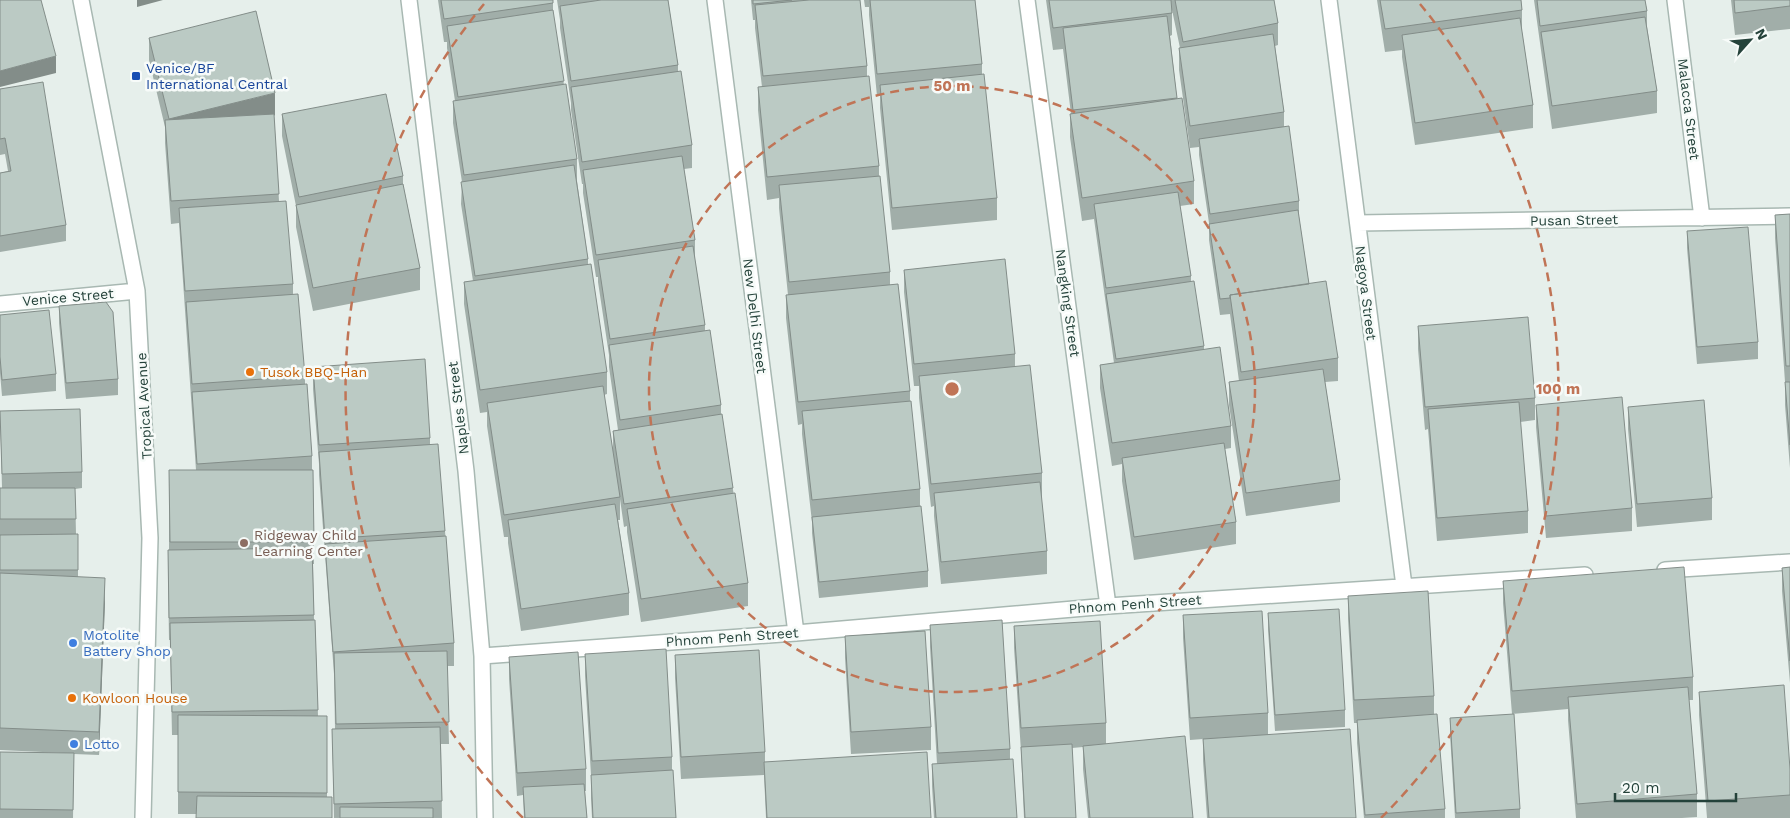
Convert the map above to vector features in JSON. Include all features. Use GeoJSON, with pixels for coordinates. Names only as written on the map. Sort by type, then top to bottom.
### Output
{"type":"FeatureCollection","features":[{"type":"Feature","properties":{"kind":"street","name":"Tropical Avenue"},"geometry":{"type":"LineString","coordinates":[[81,0],[137,291],[150,538],[143,818]]}},
{"type":"Feature","properties":{"kind":"street","name":"Naples Street"},"geometry":{"type":"LineString","coordinates":[[409,0],[466,471],[482,656],[485,818]]}},
{"type":"Feature","properties":{"kind":"street","name":"New Delhi Street"},"geometry":{"type":"LineString","coordinates":[[715,0],[796,633]]}},
{"type":"Feature","properties":{"kind":"street","name":"Nangking Street"},"geometry":{"type":"LineString","coordinates":[[1027,0],[1108,606]]}},
{"type":"Feature","properties":{"kind":"street","name":"Nagoya Street"},"geometry":{"type":"LineString","coordinates":[[1329,0],[1404,586]]}},
{"type":"Feature","properties":{"kind":"street","name":"Malacca Street"},"geometry":{"type":"LineString","coordinates":[[1675,0],[1702,218]]}},
{"type":"Feature","properties":{"kind":"street","name":"Pusan Street"},"geometry":{"type":"LineString","coordinates":[[1358,223],[1790,216]]}},
{"type":"Feature","properties":{"kind":"street","name":"Venice Street"},"geometry":{"type":"LineString","coordinates":[[0,304],[137,291]]}},
{"type":"Feature","properties":{"kind":"street"},"geometry":{"type":"LineString","coordinates":[[1651,571],[1790,562]]}},
{"type":"Feature","properties":{"kind":"street","name":"Phnom Penh Street"},"geometry":{"type":"LineString","coordinates":[[482,656],[796,633],[1108,606],[1602,574]]}},
{"type":"Feature","properties":{"kind":"building"},"geometry":{"type":"Polygon","coordinates":[[[0,0],[41,0],[56,56],[0,71],[0,0]]]}},
{"type":"Feature","properties":{"kind":"building"},"geometry":{"type":"Polygon","coordinates":[[[441,0],[553,0],[553,3],[444,19],[441,0]]]}},
{"type":"Feature","properties":{"kind":"building"},"geometry":{"type":"Polygon","coordinates":[[[601,0],[668,0],[678,65],[571,81],[560,6],[601,0]]]}},
{"type":"Feature","properties":{"kind":"building"},"geometry":{"type":"Polygon","coordinates":[[[753,0],[792,0],[753,4],[753,0]]]}},
{"type":"Feature","properties":{"kind":"building"},"geometry":{"type":"Polygon","coordinates":[[[809,0],[860,0],[867,66],[763,76],[755,5],[809,0]]]}},
{"type":"Feature","properties":{"kind":"building"},"geometry":{"type":"Polygon","coordinates":[[[870,0],[975,0],[982,64],[877,74],[870,0]]]}},
{"type":"Feature","properties":{"kind":"building"},"geometry":{"type":"Polygon","coordinates":[[[1049,0],[1171,0],[1172,13],[1053,28],[1049,0]]]}},
{"type":"Feature","properties":{"kind":"building"},"geometry":{"type":"Polygon","coordinates":[[[1175,0],[1274,0],[1278,23],[1183,42],[1175,0]]]}},
{"type":"Feature","properties":{"kind":"building"},"geometry":{"type":"Polygon","coordinates":[[[1380,0],[1521,0],[1522,10],[1385,29],[1380,0]]]}},
{"type":"Feature","properties":{"kind":"building"},"geometry":{"type":"Polygon","coordinates":[[[1537,0],[1645,0],[1647,11],[1540,26],[1537,0]]]}},
{"type":"Feature","properties":{"kind":"building"},"geometry":{"type":"Polygon","coordinates":[[[1734,0],[1790,0],[1790,6],[1735,13],[1734,0]]]}},
{"type":"Feature","properties":{"kind":"building"},"geometry":{"type":"Polygon","coordinates":[[[553,10],[564,81],[458,97],[447,26],[553,10]]]}},
{"type":"Feature","properties":{"kind":"building"},"geometry":{"type":"Polygon","coordinates":[[[256,11],[275,93],[169,119],[149,38],[256,11]]]}},
{"type":"Feature","properties":{"kind":"building"},"geometry":{"type":"Polygon","coordinates":[[[1167,16],[1177,98],[1073,110],[1063,28],[1167,16]]]}},
{"type":"Feature","properties":{"kind":"building"},"geometry":{"type":"Polygon","coordinates":[[[1645,17],[1657,91],[1552,106],[1541,32],[1645,17]]]}},
{"type":"Feature","properties":{"kind":"building"},"geometry":{"type":"Polygon","coordinates":[[[1520,18],[1533,105],[1415,123],[1402,35],[1520,18]]]}},
{"type":"Feature","properties":{"kind":"building"},"geometry":{"type":"Polygon","coordinates":[[[1273,34],[1284,112],[1190,126],[1179,48],[1273,34]]]}},
{"type":"Feature","properties":{"kind":"building"},"geometry":{"type":"Polygon","coordinates":[[[681,71],[692,145],[582,162],[571,87],[681,71]]]}},
{"type":"Feature","properties":{"kind":"building"},"geometry":{"type":"Polygon","coordinates":[[[984,74],[997,198],[892,208],[880,85],[984,74]]]}},
{"type":"Feature","properties":{"kind":"building"},"geometry":{"type":"Polygon","coordinates":[[[869,76],[879,166],[767,177],[758,87],[869,76]]]}},
{"type":"Feature","properties":{"kind":"building"},"geometry":{"type":"Polygon","coordinates":[[[43,82],[66,225],[0,236],[0,173],[11,171],[5,138],[0,139],[0,89],[43,82]]]}},
{"type":"Feature","properties":{"kind":"building"},"geometry":{"type":"Polygon","coordinates":[[[566,84],[577,159],[464,175],[453,101],[566,84]]]}},
{"type":"Feature","properties":{"kind":"building"},"geometry":{"type":"Polygon","coordinates":[[[386,94],[403,176],[299,197],[282,114],[386,94]]]}},
{"type":"Feature","properties":{"kind":"building"},"geometry":{"type":"Polygon","coordinates":[[[1182,98],[1194,181],[1082,198],[1070,114],[1182,98]]]}},
{"type":"Feature","properties":{"kind":"building"},"geometry":{"type":"Polygon","coordinates":[[[274,114],[279,194],[171,201],[165,120],[274,114]]]}},
{"type":"Feature","properties":{"kind":"building"},"geometry":{"type":"Polygon","coordinates":[[[1289,126],[1299,201],[1210,214],[1199,139],[1289,126]]]}},
{"type":"Feature","properties":{"kind":"building"},"geometry":{"type":"Polygon","coordinates":[[[682,156],[695,240],[596,255],[583,170],[682,156]]]}},
{"type":"Feature","properties":{"kind":"building"},"geometry":{"type":"Polygon","coordinates":[[[574,165],[588,259],[475,276],[461,182],[574,165]]]}},
{"type":"Feature","properties":{"kind":"building"},"geometry":{"type":"Polygon","coordinates":[[[880,176],[890,272],[789,282],[779,185],[880,176]]]}},
{"type":"Feature","properties":{"kind":"building"},"geometry":{"type":"Polygon","coordinates":[[[403,184],[420,268],[313,288],[296,205],[403,184]]]}},
{"type":"Feature","properties":{"kind":"building"},"geometry":{"type":"Polygon","coordinates":[[[1178,192],[1191,276],[1106,288],[1094,204],[1178,192]]]}},
{"type":"Feature","properties":{"kind":"building"},"geometry":{"type":"Polygon","coordinates":[[[286,201],[293,284],[185,291],[179,208],[286,201]]]}},
{"type":"Feature","properties":{"kind":"building"},"geometry":{"type":"Polygon","coordinates":[[[1298,210],[1309,284],[1230,295],[1230,298],[1220,299],[1209,224],[1298,210]]]}},
{"type":"Feature","properties":{"kind":"building"},"geometry":{"type":"Polygon","coordinates":[[[1790,214],[1790,366],[1786,366],[1775,215],[1790,214]]]}},
{"type":"Feature","properties":{"kind":"building"},"geometry":{"type":"Polygon","coordinates":[[[1748,227],[1758,342],[1697,347],[1687,231],[1748,227]]]}},
{"type":"Feature","properties":{"kind":"building"},"geometry":{"type":"Polygon","coordinates":[[[693,246],[705,325],[610,339],[598,260],[693,246]]]}},
{"type":"Feature","properties":{"kind":"building"},"geometry":{"type":"Polygon","coordinates":[[[1005,259],[1015,354],[914,364],[904,270],[1005,259]]]}},
{"type":"Feature","properties":{"kind":"building"},"geometry":{"type":"Polygon","coordinates":[[[591,264],[607,372],[480,390],[464,282],[591,264]]]}},
{"type":"Feature","properties":{"kind":"building"},"geometry":{"type":"Polygon","coordinates":[[[1194,281],[1204,346],[1116,359],[1106,294],[1194,281]]]}},
{"type":"Feature","properties":{"kind":"building"},"geometry":{"type":"Polygon","coordinates":[[[1326,281],[1338,358],[1241,372],[1230,295],[1326,281]]]}},
{"type":"Feature","properties":{"kind":"building"},"geometry":{"type":"Polygon","coordinates":[[[898,284],[910,391],[798,402],[786,295],[898,284]]]}},
{"type":"Feature","properties":{"kind":"building"},"geometry":{"type":"Polygon","coordinates":[[[298,294],[305,376],[192,384],[186,302],[298,294]]]}},
{"type":"Feature","properties":{"kind":"building"},"geometry":{"type":"Polygon","coordinates":[[[106,302],[113,312],[118,379],[66,383],[59,306],[106,302]]]}},
{"type":"Feature","properties":{"kind":"building"},"geometry":{"type":"Polygon","coordinates":[[[49,310],[56,374],[2,380],[0,315],[49,310]]]}},
{"type":"Feature","properties":{"kind":"building"},"geometry":{"type":"Polygon","coordinates":[[[1528,317],[1535,398],[1425,407],[1418,326],[1528,317]]]}},
{"type":"Feature","properties":{"kind":"building"},"geometry":{"type":"Polygon","coordinates":[[[710,330],[721,405],[620,420],[609,345],[710,330]]]}},
{"type":"Feature","properties":{"kind":"building"},"geometry":{"type":"Polygon","coordinates":[[[1220,347],[1231,426],[1112,443],[1100,365],[1220,347]]]}},
{"type":"Feature","properties":{"kind":"building"},"geometry":{"type":"Polygon","coordinates":[[[425,359],[430,438],[319,445],[313,367],[425,359]]]}},
{"type":"Feature","properties":{"kind":"building"},"geometry":{"type":"Polygon","coordinates":[[[1030,365],[1042,473],[931,484],[919,376],[1030,365]]]}},
{"type":"Feature","properties":{"kind":"building"},"geometry":{"type":"Polygon","coordinates":[[[1323,369],[1340,480],[1246,493],[1229,382],[1323,369]]]}},
{"type":"Feature","properties":{"kind":"building"},"geometry":{"type":"Polygon","coordinates":[[[1785,382],[1790,382],[1790,445],[1785,382]]]}},
{"type":"Feature","properties":{"kind":"building"},"geometry":{"type":"Polygon","coordinates":[[[307,384],[312,456],[197,464],[192,392],[307,384]]]}},
{"type":"Feature","properties":{"kind":"building"},"geometry":{"type":"Polygon","coordinates":[[[603,386],[620,497],[504,515],[487,403],[603,386]]]}},
{"type":"Feature","properties":{"kind":"building"},"geometry":{"type":"Polygon","coordinates":[[[1622,397],[1632,508],[1546,516],[1536,405],[1622,397]]]}},
{"type":"Feature","properties":{"kind":"building"},"geometry":{"type":"Polygon","coordinates":[[[1704,400],[1712,498],[1637,504],[1628,407],[1704,400]]]}},
{"type":"Feature","properties":{"kind":"building"},"geometry":{"type":"Polygon","coordinates":[[[911,401],[920,489],[812,500],[802,411],[911,401]]]}},
{"type":"Feature","properties":{"kind":"building"},"geometry":{"type":"Polygon","coordinates":[[[1519,402],[1528,511],[1437,518],[1428,409],[1519,402]]]}},
{"type":"Feature","properties":{"kind":"building"},"geometry":{"type":"Polygon","coordinates":[[[80,409],[82,472],[2,474],[0,411],[80,409]]]}},
{"type":"Feature","properties":{"kind":"building"},"geometry":{"type":"Polygon","coordinates":[[[722,414],[733,488],[624,504],[613,431],[722,414]]]}},
{"type":"Feature","properties":{"kind":"building"},"geometry":{"type":"Polygon","coordinates":[[[1224,443],[1236,522],[1134,537],[1122,458],[1224,443]]]}},
{"type":"Feature","properties":{"kind":"building"},"geometry":{"type":"Polygon","coordinates":[[[438,444],[445,531],[325,539],[319,452],[438,444]]]}},
{"type":"Feature","properties":{"kind":"building"},"geometry":{"type":"Polygon","coordinates":[[[169,470],[313,470],[314,542],[170,542],[169,470]]]}},
{"type":"Feature","properties":{"kind":"building"},"geometry":{"type":"Polygon","coordinates":[[[1040,482],[1047,551],[941,562],[934,493],[1040,482]]]}},
{"type":"Feature","properties":{"kind":"building"},"geometry":{"type":"Polygon","coordinates":[[[0,488],[75,488],[76,519],[0,519],[0,488]]]}},
{"type":"Feature","properties":{"kind":"building"},"geometry":{"type":"Polygon","coordinates":[[[735,493],[748,583],[641,599],[627,509],[735,493]]]}},
{"type":"Feature","properties":{"kind":"building"},"geometry":{"type":"Polygon","coordinates":[[[615,504],[629,593],[521,609],[508,520],[615,504]]]}},
{"type":"Feature","properties":{"kind":"building"},"geometry":{"type":"Polygon","coordinates":[[[921,506],[928,571],[819,582],[812,517],[921,506]]]}},
{"type":"Feature","properties":{"kind":"building"},"geometry":{"type":"Polygon","coordinates":[[[78,534],[78,570],[0,570],[0,535],[78,534]]]}},
{"type":"Feature","properties":{"kind":"building"},"geometry":{"type":"Polygon","coordinates":[[[446,536],[454,643],[333,652],[325,544],[446,536]]]}},
{"type":"Feature","properties":{"kind":"building"},"geometry":{"type":"Polygon","coordinates":[[[312,548],[314,615],[169,618],[168,550],[312,548]]]}},
{"type":"Feature","properties":{"kind":"building"},"geometry":{"type":"Polygon","coordinates":[[[1684,567],[1693,677],[1512,691],[1503,581],[1684,567]]]}},
{"type":"Feature","properties":{"kind":"building"},"geometry":{"type":"Polygon","coordinates":[[[1790,567],[1790,661],[1782,568],[1790,567]]]}},
{"type":"Feature","properties":{"kind":"building"},"geometry":{"type":"Polygon","coordinates":[[[0,573],[105,578],[99,732],[0,728],[0,573]]]}},
{"type":"Feature","properties":{"kind":"building"},"geometry":{"type":"Polygon","coordinates":[[[1428,591],[1434,696],[1354,700],[1348,596],[1428,591]]]}},
{"type":"Feature","properties":{"kind":"building"},"geometry":{"type":"Polygon","coordinates":[[[1339,609],[1345,710],[1275,715],[1268,613],[1339,609]]]}},
{"type":"Feature","properties":{"kind":"building"},"geometry":{"type":"Polygon","coordinates":[[[1262,611],[1268,713],[1190,718],[1183,615],[1262,611]]]}},
{"type":"Feature","properties":{"kind":"building"},"geometry":{"type":"Polygon","coordinates":[[[315,620],[318,710],[172,712],[170,623],[315,620]]]}},
{"type":"Feature","properties":{"kind":"building"},"geometry":{"type":"Polygon","coordinates":[[[1002,620],[1010,749],[938,753],[930,625],[1002,620]]]}},
{"type":"Feature","properties":{"kind":"building"},"geometry":{"type":"Polygon","coordinates":[[[1100,621],[1106,723],[1021,728],[1014,626],[1100,621]]]}},
{"type":"Feature","properties":{"kind":"building"},"geometry":{"type":"Polygon","coordinates":[[[925,631],[931,727],[851,732],[845,636],[925,631]]]}},
{"type":"Feature","properties":{"kind":"building"},"geometry":{"type":"Polygon","coordinates":[[[666,649],[672,757],[592,761],[585,654],[666,649]]]}},
{"type":"Feature","properties":{"kind":"building"},"geometry":{"type":"Polygon","coordinates":[[[759,650],[765,752],[681,757],[675,655],[759,650]]]}},
{"type":"Feature","properties":{"kind":"building"},"geometry":{"type":"Polygon","coordinates":[[[447,651],[449,722],[336,724],[334,653],[447,651]]]}},
{"type":"Feature","properties":{"kind":"building"},"geometry":{"type":"Polygon","coordinates":[[[578,652],[586,769],[517,773],[509,657],[578,652]]]}},
{"type":"Feature","properties":{"kind":"building"},"geometry":{"type":"Polygon","coordinates":[[[1784,685],[1790,795],[1708,801],[1699,692],[1784,685]]]}},
{"type":"Feature","properties":{"kind":"building"},"geometry":{"type":"Polygon","coordinates":[[[1688,687],[1697,794],[1577,804],[1568,697],[1688,687]]]}},
{"type":"Feature","properties":{"kind":"building"},"geometry":{"type":"Polygon","coordinates":[[[1437,714],[1445,809],[1365,815],[1357,720],[1437,714]]]}},
{"type":"Feature","properties":{"kind":"building"},"geometry":{"type":"Polygon","coordinates":[[[1514,714],[1520,809],[1456,813],[1450,718],[1514,714]]]}},
{"type":"Feature","properties":{"kind":"building"},"geometry":{"type":"Polygon","coordinates":[[[178,715],[327,716],[327,793],[178,792],[178,715]]]}},
{"type":"Feature","properties":{"kind":"building"},"geometry":{"type":"Polygon","coordinates":[[[440,727],[442,801],[334,804],[332,729],[440,727]]]}},
{"type":"Feature","properties":{"kind":"building"},"geometry":{"type":"Polygon","coordinates":[[[1350,729],[1356,818],[1209,818],[1203,739],[1350,729]]]}},
{"type":"Feature","properties":{"kind":"building"},"geometry":{"type":"Polygon","coordinates":[[[1185,736],[1193,818],[1090,818],[1083,746],[1185,736]]]}},
{"type":"Feature","properties":{"kind":"building"},"geometry":{"type":"Polygon","coordinates":[[[1072,744],[1076,818],[1025,818],[1021,747],[1072,744]]]}},
{"type":"Feature","properties":{"kind":"building"},"geometry":{"type":"Polygon","coordinates":[[[0,752],[74,753],[73,810],[0,809],[0,752]]]}},
{"type":"Feature","properties":{"kind":"building"},"geometry":{"type":"Polygon","coordinates":[[[927,752],[931,818],[767,818],[764,762],[927,752]]]}},
{"type":"Feature","properties":{"kind":"building"},"geometry":{"type":"Polygon","coordinates":[[[1013,759],[1017,818],[936,818],[932,764],[1013,759]]]}},
{"type":"Feature","properties":{"kind":"building"},"geometry":{"type":"Polygon","coordinates":[[[673,770],[676,818],[593,818],[591,775],[673,770]]]}},
{"type":"Feature","properties":{"kind":"building"},"geometry":{"type":"Polygon","coordinates":[[[584,784],[587,818],[525,818],[523,787],[584,784]]]}},
{"type":"Feature","properties":{"kind":"building"},"geometry":{"type":"Polygon","coordinates":[[[197,796],[332,797],[332,818],[196,818],[197,796]]]}},
{"type":"Feature","properties":{"kind":"building"},"geometry":{"type":"Polygon","coordinates":[[[340,807],[433,808],[433,818],[340,818],[340,807]]]}},
{"type":"Feature","properties":{"kind":"place","name":"Venice/BF International Central"},"geometry":{"type":"Point","coordinates":[136,76]}},
{"type":"Feature","properties":{"kind":"place","name":"Tusok BBQ-Han"},"geometry":{"type":"Point","coordinates":[250,372]}},
{"type":"Feature","properties":{"kind":"place","name":"Ridgeway Child Learning Center"},"geometry":{"type":"Point","coordinates":[244,543]}},
{"type":"Feature","properties":{"kind":"place","name":"Motolite Battery Shop"},"geometry":{"type":"Point","coordinates":[73,643]}},
{"type":"Feature","properties":{"kind":"place","name":"Kowloon House"},"geometry":{"type":"Point","coordinates":[72,698]}},
{"type":"Feature","properties":{"kind":"place","name":"Lotto"},"geometry":{"type":"Point","coordinates":[74,744]}}]}
